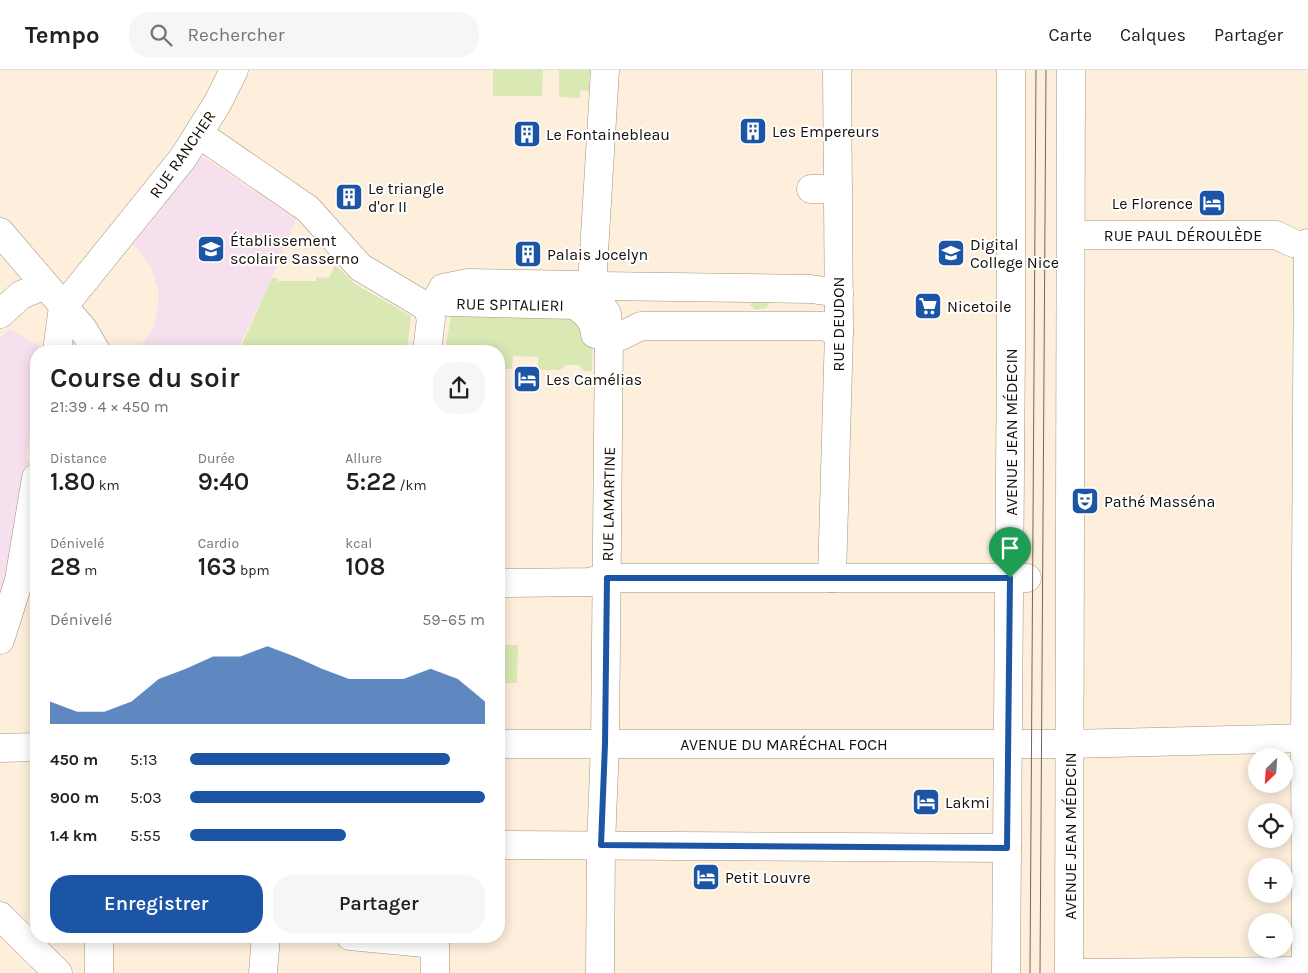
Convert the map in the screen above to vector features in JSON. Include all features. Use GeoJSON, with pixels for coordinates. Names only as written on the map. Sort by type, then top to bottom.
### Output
{"type":"FeatureCollection","features":[{"type":"Feature","properties":{"kind":"street","name":"RUE RANCHER"},"geometry":{"type":"LineString","coordinates":[[63,307],[124,233],[199,134],[234,70]]}},
{"type":"Feature","properties":{"kind":"street","name":"RUE LAMARTINE"},"geometry":{"type":"LineString","coordinates":[[600,973],[601,845],[605,744],[609,325],[607,314],[594,294],[592,285],[605,70]]}},
{"type":"Feature","properties":{"kind":"street","name":"RUE DEUDON"},"geometry":{"type":"LineString","coordinates":[[832,578],[839,331],[837,70]]}},
{"type":"Feature","properties":{"kind":"street","name":"AVENUE JEAN MÉDECIN"},"geometry":{"type":"LineString","coordinates":[[1006,973],[1008,743],[1019,578],[1011,70]]}},
{"type":"Feature","properties":{"kind":"street","name":"AVENUE JEAN MÉDECIN"},"geometry":{"type":"LineString","coordinates":[[1069,973],[1071,70]]}},
{"type":"Feature","properties":{"kind":"street"},"geometry":{"type":"LineString","coordinates":[[199,134],[308,209],[360,267],[427,307],[431,319],[428,345]]}},
{"type":"Feature","properties":{"kind":"street"},"geometry":{"type":"LineString","coordinates":[[811,189],[838,189]]}},
{"type":"Feature","properties":{"kind":"street"},"geometry":{"type":"LineString","coordinates":[[0,232],[83,329],[92,345]]}},
{"type":"Feature","properties":{"kind":"street","name":"RUE PAUL DÉROULÈDE"},"geometry":{"type":"LineString","coordinates":[[1072,235],[1276,236],[1303,243]]}},
{"type":"Feature","properties":{"kind":"street"},"geometry":{"type":"LineString","coordinates":[[1074,973],[1307,971],[1308,476],[1303,243]]}},
{"type":"Feature","properties":{"kind":"street","name":"RUE SPITALIERI"},"geometry":{"type":"LineString","coordinates":[[839,293],[811,289],[468,283],[443,288],[438,296],[448,302],[575,305],[585,312],[595,325],[608,335],[641,326],[822,326],[839,331]]}},
{"type":"Feature","properties":{"kind":"street"},"geometry":{"type":"LineString","coordinates":[[0,314],[21,295],[45,285]]}},
{"type":"Feature","properties":{"kind":"street"},"geometry":{"type":"LineString","coordinates":[[58,345],[63,307]]}},
{"type":"Feature","properties":{"kind":"street"},"geometry":{"type":"LineString","coordinates":[[0,640],[19,580],[30,514]]}},
{"type":"Feature","properties":{"kind":"street"},"geometry":{"type":"LineString","coordinates":[[505,583],[590,582],[607,578],[1019,578]]}},
{"type":"Feature","properties":{"kind":"street","name":"AVENUE DU MARÉCHAL FOCH"},"geometry":{"type":"LineString","coordinates":[[505,744],[1070,744],[1306,738]]}},
{"type":"Feature","properties":{"kind":"street"},"geometry":{"type":"LineString","coordinates":[[0,748],[30,747]]}},
{"type":"Feature","properties":{"kind":"street"},"geometry":{"type":"LineString","coordinates":[[505,845],[1007,848]]}},
{"type":"Feature","properties":{"kind":"street"},"geometry":{"type":"LineString","coordinates":[[0,916],[58,973]]}},
{"type":"Feature","properties":{"kind":"street"},"geometry":{"type":"LineString","coordinates":[[99,973],[100,943]]}},
{"type":"Feature","properties":{"kind":"street"},"geometry":{"type":"LineString","coordinates":[[263,973],[265,943]]}},
{"type":"Feature","properties":{"kind":"street"},"geometry":{"type":"LineString","coordinates":[[435,943],[435,973]]}},
{"type":"Feature","properties":{"kind":"shaded area","name":"Établissement scolaire Sasserno"},"geometry":{"type":"Polygon","coordinates":[[[202,156],[296,219],[272,278],[240,345],[142,345],[153,328],[159,293],[151,267],[133,244],[202,156]]]}},
{"type":"Feature","properties":{"kind":"shaded area"},"geometry":{"type":"Polygon","coordinates":[[[10,329],[38,345],[30,345],[30,437],[26,458],[29,459],[15,560],[0,607],[0,338],[10,329]]]}},
{"type":"Feature","properties":{"kind":"green space"},"geometry":{"type":"Polygon","coordinates":[[[493,70],[543,70],[542,96],[493,96],[493,70]]]}},
{"type":"Feature","properties":{"kind":"green space"},"geometry":{"type":"Polygon","coordinates":[[[559,70],[590,70],[589,91],[580,90],[580,98],[559,97],[559,70]]]}},
{"type":"Feature","properties":{"kind":"green space"},"geometry":{"type":"Polygon","coordinates":[[[335,265],[355,284],[411,316],[408,345],[242,345],[272,278],[277,278],[278,281],[316,281],[316,277],[329,278],[335,265]]]}},
{"type":"Feature","properties":{"kind":"green space"},"geometry":{"type":"Polygon","coordinates":[[[759,291],[784,296],[781,303],[770,302],[766,308],[755,310],[750,305],[759,291]]]}},
{"type":"Feature","properties":{"kind":"green space"},"geometry":{"type":"Polygon","coordinates":[[[574,310],[593,328],[592,371],[584,371],[579,365],[566,365],[560,370],[538,370],[538,357],[513,356],[512,369],[505,369],[505,345],[446,345],[451,316],[574,310]]]}},
{"type":"Feature","properties":{"kind":"green space"},"geometry":{"type":"Polygon","coordinates":[[[505,645],[518,645],[517,683],[505,683],[505,645]]]}},
{"type":"Feature","properties":{"kind":"tram line"},"geometry":{"type":"LineString","coordinates":[[1030,973],[1036,70]]}},
{"type":"Feature","properties":{"kind":"tram line"},"geometry":{"type":"LineString","coordinates":[[1040,973],[1046,70]]}},
{"type":"Feature","properties":{"kind":"place","name":"Les Empereurs"},"geometry":{"type":"Point","coordinates":[753,131]}},
{"type":"Feature","properties":{"kind":"place","name":"Le Fontainebleau"},"geometry":{"type":"Point","coordinates":[527,134]}},
{"type":"Feature","properties":{"kind":"place","name":"Le triangle d'or II"},"geometry":{"type":"Point","coordinates":[349,197]}},
{"type":"Feature","properties":{"kind":"place","name":"Le Florence"},"geometry":{"type":"Point","coordinates":[1212,203]}},
{"type":"Feature","properties":{"kind":"place","name":"Établissement scolaire Sasserno"},"geometry":{"type":"Point","coordinates":[211,249]}},
{"type":"Feature","properties":{"kind":"place","name":"Digital College Nice"},"geometry":{"type":"Point","coordinates":[951,253]}},
{"type":"Feature","properties":{"kind":"place","name":"Palais Jocelyn"},"geometry":{"type":"Point","coordinates":[528,254]}},
{"type":"Feature","properties":{"kind":"place","name":"Nicetoile"},"geometry":{"type":"Point","coordinates":[928,306]}},
{"type":"Feature","properties":{"kind":"place","name":"Les Camélias"},"geometry":{"type":"Point","coordinates":[527,379]}},
{"type":"Feature","properties":{"kind":"place","name":"Pathé Masséna"},"geometry":{"type":"Point","coordinates":[1085,501]}},
{"type":"Feature","properties":{"kind":"place","name":"Lakmi"},"geometry":{"type":"Point","coordinates":[926,802]}},
{"type":"Feature","properties":{"kind":"place","name":"Petit Louvre"},"geometry":{"type":"Point","coordinates":[706,877]}},
{"type":"Feature","properties":{"kind":"route"},"geometry":{"type":"LineString","coordinates":[[607,578],[1010,578],[1007,848],[601,845],[605,765],[607,578]]}}]}
